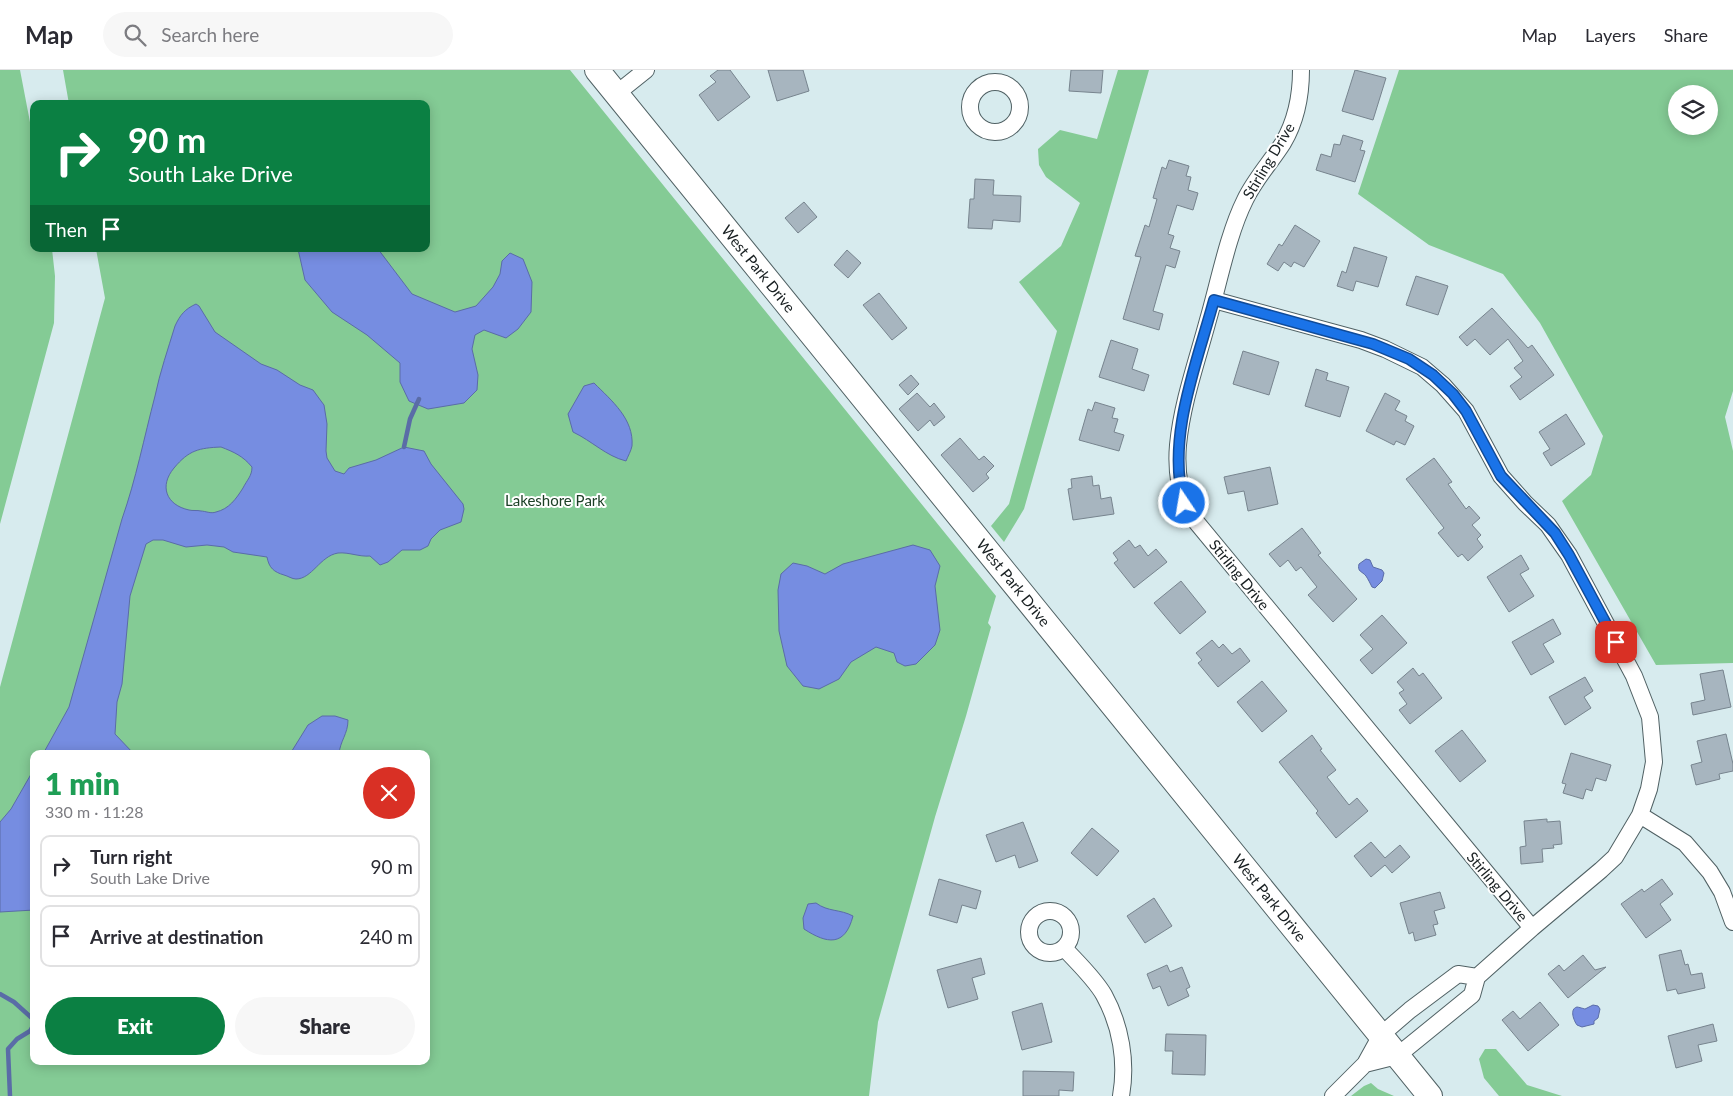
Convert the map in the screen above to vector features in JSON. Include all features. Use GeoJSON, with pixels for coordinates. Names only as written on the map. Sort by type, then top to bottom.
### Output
{"type":"FeatureCollection","features":[{"type":"Feature","properties":{"kind":"street","name":"West Park Drive"},"geometry":{"type":"LineString","coordinates":[[597,70],[1430,1096]]}},
{"type":"Feature","properties":{"kind":"street"},"geometry":{"type":"LineString","coordinates":[[616,94],[646,70]]}},
{"type":"Feature","properties":{"kind":"street","name":"Stirling Drive"},"geometry":{"type":"LineString","coordinates":[[1301,70],[1299,98],[1291,127],[1282,144],[1253,186],[1236,222],[1187,396],[1178,446],[1180,492],[1188,512],[1532,928]]}},
{"type":"Feature","properties":{"kind":"street"},"geometry":{"type":"LineString","coordinates":[[1214,300],[1361,340],[1385,349],[1422,367],[1453,394],[1466,411],[1501,476],[1548,525],[1569,555],[1634,676],[1650,717],[1654,762],[1649,789],[1640,815],[1614,857],[1477,977],[1472,995],[1397,1056],[1366,1064]]}},
{"type":"Feature","properties":{"kind":"street"},"geometry":{"type":"LineString","coordinates":[[1640,815],[1685,843],[1704,864],[1722,892],[1733,922]]}},
{"type":"Feature","properties":{"kind":"street"},"geometry":{"type":"LineString","coordinates":[[1064,948],[1103,994],[1120,1034],[1124,1070],[1120,1096]]}},
{"type":"Feature","properties":{"kind":"street"},"geometry":{"type":"LineString","coordinates":[[1333,1096],[1366,1064],[1381,1035],[1410,1010],[1458,974],[1477,977]]}},
{"type":"Feature","properties":{"kind":"green space"},"geometry":{"type":"Polygon","coordinates":[[[0,70],[20,70],[30,122],[30,252],[52,252],[55,276],[54,323],[0,524],[0,70]]]}},
{"type":"Feature","properties":{"kind":"green space","name":"Lakeshore Park"},"geometry":{"type":"Polygon","coordinates":[[[63,70],[570,70],[996,596],[988,623],[991,627],[935,817],[878,1022],[869,1096],[0,1096],[0,687],[105,298],[97,252],[430,252],[430,100],[68,100],[63,70]]]}},
{"type":"Feature","properties":{"kind":"green space"},"geometry":{"type":"Polygon","coordinates":[[[1118,70],[1149,70],[1024,509],[1004,542],[991,526],[1009,504],[1057,331],[1019,282],[1061,246],[1080,203],[1046,177],[1039,165],[1038,149],[1060,130],[1097,139],[1118,70]]]}},
{"type":"Feature","properties":{"kind":"green space"},"geometry":{"type":"Polygon","coordinates":[[[1399,70],[1733,70],[1733,391],[1725,417],[1733,451],[1733,663],[1656,665],[1562,501],[1591,475],[1603,436],[1540,323],[1503,274],[1429,245],[1358,194],[1399,70]]]}},
{"type":"Feature","properties":{"kind":"green space"},"geometry":{"type":"Polygon","coordinates":[[[1485,1049],[1496,1049],[1527,1085],[1562,1096],[1499,1096],[1484,1078],[1479,1059],[1485,1049]]]}},
{"type":"Feature","properties":{"kind":"green space"},"geometry":{"type":"Polygon","coordinates":[[[1371,1083],[1378,1089],[1394,1096],[1351,1096],[1371,1083]]]}},
{"type":"Feature","properties":{"kind":"water"},"geometry":{"type":"Polygon","coordinates":[[[299,252],[380,252],[412,294],[455,312],[476,306],[493,287],[500,274],[502,261],[510,253],[523,259],[532,282],[531,312],[518,329],[506,338],[484,330],[475,335],[472,349],[478,375],[477,390],[464,403],[428,409],[409,401],[400,382],[400,363],[367,335],[332,312],[305,280],[299,252]]]}},
{"type":"Feature","properties":{"kind":"water"},"geometry":{"type":"Polygon","coordinates":[[[196,304],[215,332],[261,364],[277,370],[300,385],[313,390],[324,405],[327,424],[327,458],[335,471],[344,474],[349,468],[376,460],[404,447],[424,451],[431,464],[463,504],[464,509],[461,522],[440,530],[431,539],[428,546],[420,550],[402,550],[388,562],[380,565],[370,556],[338,553],[326,558],[307,575],[296,579],[275,571],[269,564],[267,557],[233,552],[224,547],[207,545],[186,547],[163,540],[153,540],[146,544],[130,596],[122,684],[117,702],[115,734],[130,750],[45,750],[69,707],[132,489],[159,378],[175,326],[183,313],[196,304]],[[221,447],[206,448],[195,451],[185,457],[169,475],[166,488],[170,499],[175,504],[190,510],[212,513],[225,509],[232,503],[249,478],[252,467],[242,457],[221,447]]]}},
{"type":"Feature","properties":{"kind":"water"},"geometry":{"type":"Polygon","coordinates":[[[594,383],[626,419],[632,436],[632,446],[626,461],[612,456],[573,432],[568,414],[584,386],[594,383]]]}},
{"type":"Feature","properties":{"kind":"water"},"geometry":{"type":"Polygon","coordinates":[[[913,545],[930,550],[940,566],[935,586],[940,630],[935,645],[916,664],[905,666],[897,662],[894,653],[876,647],[851,662],[839,679],[819,689],[803,686],[787,666],[779,631],[778,590],[781,574],[793,563],[807,566],[825,574],[843,564],[913,545]]]}},
{"type":"Feature","properties":{"kind":"water"},"geometry":{"type":"Polygon","coordinates":[[[1366,559],[1370,560],[1373,567],[1382,570],[1384,573],[1382,581],[1375,588],[1372,587],[1366,576],[1359,569],[1359,564],[1366,559]]]}},
{"type":"Feature","properties":{"kind":"water"},"geometry":{"type":"Polygon","coordinates":[[[322,716],[335,716],[348,720],[340,750],[292,750],[308,725],[322,716]]]}},
{"type":"Feature","properties":{"kind":"water"},"geometry":{"type":"Polygon","coordinates":[[[30,776],[30,910],[0,912],[0,822],[11,809],[30,776]]]}},
{"type":"Feature","properties":{"kind":"water"},"geometry":{"type":"Polygon","coordinates":[[[816,903],[825,908],[853,916],[850,926],[840,938],[828,940],[820,938],[804,929],[803,918],[808,904],[816,903]]]}},
{"type":"Feature","properties":{"kind":"water"},"geometry":{"type":"Polygon","coordinates":[[[1593,1005],[1598,1006],[1600,1009],[1594,1024],[1582,1027],[1577,1025],[1573,1010],[1577,1007],[1585,1009],[1593,1005]]]}},
{"type":"Feature","properties":{"kind":"building"},"geometry":{"type":"Polygon","coordinates":[[[718,70],[730,70],[750,97],[718,121],[699,95],[716,82],[710,76],[718,70]]]}},
{"type":"Feature","properties":{"kind":"building"},"geometry":{"type":"Polygon","coordinates":[[[768,70],[803,70],[809,91],[777,101],[768,70]]]}},
{"type":"Feature","properties":{"kind":"building"},"geometry":{"type":"Polygon","coordinates":[[[1071,70],[1103,70],[1101,93],[1069,91],[1071,70]]]}},
{"type":"Feature","properties":{"kind":"building"},"geometry":{"type":"Polygon","coordinates":[[[1355,70],[1386,78],[1373,120],[1342,111],[1355,70]]]}},
{"type":"Feature","properties":{"kind":"building"},"geometry":{"type":"Polygon","coordinates":[[[1343,135],[1363,141],[1360,150],[1365,151],[1355,182],[1316,170],[1321,154],[1331,157],[1334,144],[1340,145],[1343,135]]]}},
{"type":"Feature","properties":{"kind":"building"},"geometry":{"type":"Polygon","coordinates":[[[1169,160],[1189,166],[1186,176],[1191,177],[1188,190],[1198,193],[1193,210],[1177,205],[1168,234],[1174,236],[1170,248],[1180,251],[1175,268],[1166,265],[1153,311],[1163,314],[1159,330],[1123,319],[1141,257],[1135,256],[1145,225],[1149,227],[1157,199],[1153,198],[1162,167],[1166,169],[1169,160]]]}},
{"type":"Feature","properties":{"kind":"building"},"geometry":{"type":"Polygon","coordinates":[[[975,179],[994,180],[993,195],[1021,196],[1020,222],[993,220],[992,229],[968,228],[970,199],[974,199],[975,179]]]}},
{"type":"Feature","properties":{"kind":"building"},"geometry":{"type":"Polygon","coordinates":[[[804,202],[817,217],[798,233],[785,218],[804,202]]]}},
{"type":"Feature","properties":{"kind":"building"},"geometry":{"type":"Polygon","coordinates":[[[1295,225],[1320,241],[1304,267],[1294,262],[1291,267],[1284,262],[1278,271],[1267,264],[1279,244],[1282,246],[1295,225]]]}},
{"type":"Feature","properties":{"kind":"building"},"geometry":{"type":"Polygon","coordinates":[[[1354,247],[1387,257],[1378,287],[1356,281],[1353,291],[1337,286],[1342,271],[1346,273],[1354,247]]]}},
{"type":"Feature","properties":{"kind":"building"},"geometry":{"type":"Polygon","coordinates":[[[847,250],[861,263],[848,278],[834,265],[847,250]]]}},
{"type":"Feature","properties":{"kind":"building"},"geometry":{"type":"Polygon","coordinates":[[[1416,276],[1448,286],[1438,315],[1406,305],[1416,276]]]}},
{"type":"Feature","properties":{"kind":"building"},"geometry":{"type":"Polygon","coordinates":[[[879,293],[907,328],[892,340],[863,305],[879,293]]]}},
{"type":"Feature","properties":{"kind":"building"},"geometry":{"type":"Polygon","coordinates":[[[1492,308],[1528,348],[1532,345],[1554,375],[1520,400],[1510,386],[1522,377],[1514,368],[1523,361],[1508,339],[1490,355],[1475,339],[1467,346],[1459,337],[1492,308]]]}},
{"type":"Feature","properties":{"kind":"building"},"geometry":{"type":"Polygon","coordinates":[[[1111,340],[1138,349],[1132,369],[1149,375],[1144,391],[1099,377],[1111,340]]]}},
{"type":"Feature","properties":{"kind":"building"},"geometry":{"type":"Polygon","coordinates":[[[1243,351],[1279,362],[1269,395],[1233,384],[1243,351]]]}},
{"type":"Feature","properties":{"kind":"building"},"geometry":{"type":"Polygon","coordinates":[[[1316,369],[1328,373],[1326,380],[1349,387],[1340,417],[1305,406],[1316,369]]]}},
{"type":"Feature","properties":{"kind":"building"},"geometry":{"type":"Polygon","coordinates":[[[911,375],[919,384],[908,395],[899,385],[911,375]]]}},
{"type":"Feature","properties":{"kind":"building"},"geometry":{"type":"Polygon","coordinates":[[[917,393],[930,407],[934,403],[945,417],[934,426],[930,420],[918,431],[899,409],[917,393]]]}},
{"type":"Feature","properties":{"kind":"building"},"geometry":{"type":"Polygon","coordinates":[[[1385,393],[1400,401],[1395,410],[1407,416],[1405,421],[1414,426],[1405,445],[1396,441],[1394,445],[1366,431],[1385,393]]]}},
{"type":"Feature","properties":{"kind":"building"},"geometry":{"type":"Polygon","coordinates":[[[1095,402],[1115,408],[1112,418],[1118,419],[1114,432],[1124,435],[1119,451],[1079,440],[1088,409],[1092,411],[1095,402]]]}},
{"type":"Feature","properties":{"kind":"building"},"geometry":{"type":"Polygon","coordinates":[[[1566,414],[1585,444],[1551,466],[1543,453],[1550,449],[1539,432],[1566,414]]]}},
{"type":"Feature","properties":{"kind":"building"},"geometry":{"type":"Polygon","coordinates":[[[960,438],[979,460],[984,456],[994,466],[986,474],[989,478],[973,492],[941,455],[960,438]]]}},
{"type":"Feature","properties":{"kind":"building"},"geometry":{"type":"Polygon","coordinates":[[[1434,458],[1452,482],[1448,484],[1466,509],[1469,506],[1480,518],[1472,525],[1481,535],[1477,539],[1483,547],[1468,561],[1462,554],[1458,557],[1438,533],[1444,528],[1406,479],[1434,458]]]}},
{"type":"Feature","properties":{"kind":"building"},"geometry":{"type":"Polygon","coordinates":[[[1270,467],[1278,504],[1248,511],[1244,491],[1228,494],[1224,477],[1270,467]]]}},
{"type":"Feature","properties":{"kind":"building"},"geometry":{"type":"Polygon","coordinates":[[[1092,476],[1093,486],[1099,485],[1101,499],[1111,497],[1114,514],[1073,520],[1068,489],[1072,488],[1071,479],[1092,476]]]}},
{"type":"Feature","properties":{"kind":"building"},"geometry":{"type":"Polygon","coordinates":[[[1302,528],[1321,553],[1318,555],[1357,599],[1333,622],[1308,595],[1317,587],[1301,567],[1296,571],[1288,560],[1280,567],[1269,554],[1302,528]]]}},
{"type":"Feature","properties":{"kind":"building"},"geometry":{"type":"Polygon","coordinates":[[[1129,540],[1135,548],[1140,545],[1148,556],[1156,549],[1167,562],[1134,588],[1114,563],[1118,560],[1113,553],[1129,540]]]}},
{"type":"Feature","properties":{"kind":"building"},"geometry":{"type":"Polygon","coordinates":[[[1521,555],[1529,569],[1520,574],[1534,596],[1509,612],[1487,577],[1521,555]]]}},
{"type":"Feature","properties":{"kind":"building"},"geometry":{"type":"Polygon","coordinates":[[[1181,581],[1206,612],[1180,634],[1154,603],[1181,581]]]}},
{"type":"Feature","properties":{"kind":"building"},"geometry":{"type":"Polygon","coordinates":[[[1382,615],[1407,643],[1372,674],[1360,660],[1373,649],[1360,635],[1382,615]]]}},
{"type":"Feature","properties":{"kind":"building"},"geometry":{"type":"Polygon","coordinates":[[[1553,619],[1561,634],[1543,644],[1554,662],[1531,675],[1512,642],[1553,619]]]}},
{"type":"Feature","properties":{"kind":"building"},"geometry":{"type":"Polygon","coordinates":[[[1212,640],[1219,648],[1223,644],[1232,654],[1240,648],[1250,661],[1218,687],[1198,663],[1202,660],[1196,653],[1212,640]]]}},
{"type":"Feature","properties":{"kind":"building"},"geometry":{"type":"Polygon","coordinates":[[[1413,668],[1419,676],[1423,673],[1442,698],[1410,724],[1399,710],[1407,704],[1399,693],[1404,690],[1397,682],[1413,668]]]}},
{"type":"Feature","properties":{"kind":"building"},"geometry":{"type":"Polygon","coordinates":[[[1723,670],[1731,707],[1693,715],[1691,703],[1705,700],[1700,674],[1723,670]]]}},
{"type":"Feature","properties":{"kind":"building"},"geometry":{"type":"Polygon","coordinates":[[[1585,677],[1593,691],[1584,697],[1591,708],[1565,725],[1549,697],[1585,677]]]}},
{"type":"Feature","properties":{"kind":"building"},"geometry":{"type":"Polygon","coordinates":[[[1262,681],[1287,711],[1262,732],[1237,702],[1262,681]]]}},
{"type":"Feature","properties":{"kind":"building"},"geometry":{"type":"Polygon","coordinates":[[[1462,730],[1486,761],[1460,782],[1435,751],[1462,730]]]}},
{"type":"Feature","properties":{"kind":"building"},"geometry":{"type":"Polygon","coordinates":[[[1726,734],[1733,771],[1719,774],[1720,779],[1696,785],[1691,765],[1702,762],[1697,741],[1726,734]]]}},
{"type":"Feature","properties":{"kind":"building"},"geometry":{"type":"Polygon","coordinates":[[[1312,735],[1322,749],[1320,750],[1336,770],[1327,777],[1349,805],[1357,798],[1368,811],[1336,838],[1316,813],[1318,811],[1279,762],[1312,735]]]}},
{"type":"Feature","properties":{"kind":"building"},"geometry":{"type":"Polygon","coordinates":[[[1571,753],[1611,765],[1606,781],[1596,778],[1592,791],[1586,789],[1583,799],[1563,793],[1566,784],[1562,783],[1571,753]]]}},
{"type":"Feature","properties":{"kind":"building"},"geometry":{"type":"Polygon","coordinates":[[[1547,819],[1547,822],[1560,821],[1562,844],[1553,845],[1554,848],[1542,849],[1543,862],[1521,864],[1520,847],[1526,846],[1524,821],[1547,819]]]}},
{"type":"Feature","properties":{"kind":"building"},"geometry":{"type":"Polygon","coordinates":[[[1023,822],[1038,861],[1019,868],[1015,855],[996,862],[986,835],[1023,822]]]}},
{"type":"Feature","properties":{"kind":"building"},"geometry":{"type":"Polygon","coordinates":[[[1092,828],[1119,851],[1097,876],[1071,853],[1092,828]]]}},
{"type":"Feature","properties":{"kind":"building"},"geometry":{"type":"Polygon","coordinates":[[[1371,842],[1385,858],[1400,845],[1410,857],[1392,873],[1385,865],[1371,877],[1354,856],[1371,842]]]}},
{"type":"Feature","properties":{"kind":"building"},"geometry":{"type":"Polygon","coordinates":[[[939,879],[981,891],[976,909],[962,905],[957,923],[929,915],[939,879]]]}},
{"type":"Feature","properties":{"kind":"building"},"geometry":{"type":"Polygon","coordinates":[[[1662,879],[1673,894],[1660,904],[1671,920],[1646,938],[1621,904],[1642,889],[1644,892],[1662,879]]]}},
{"type":"Feature","properties":{"kind":"building"},"geometry":{"type":"Polygon","coordinates":[[[1440,892],[1445,908],[1434,911],[1438,924],[1433,925],[1436,935],[1415,941],[1413,932],[1409,934],[1400,903],[1440,892]]]}},
{"type":"Feature","properties":{"kind":"building"},"geometry":{"type":"Polygon","coordinates":[[[1154,898],[1172,926],[1145,943],[1127,916],[1154,898]]]}},
{"type":"Feature","properties":{"kind":"building"},"geometry":{"type":"Polygon","coordinates":[[[1681,950],[1685,965],[1688,964],[1691,975],[1702,973],[1705,988],[1678,994],[1676,989],[1667,991],[1659,955],[1681,950]]]}},
{"type":"Feature","properties":{"kind":"building"},"geometry":{"type":"Polygon","coordinates":[[[1583,955],[1595,970],[1606,967],[1568,998],[1548,974],[1559,965],[1564,971],[1583,955]]]}},
{"type":"Feature","properties":{"kind":"building"},"geometry":{"type":"Polygon","coordinates":[[[981,958],[985,974],[972,978],[978,999],[948,1008],[937,970],[981,958]]]}},
{"type":"Feature","properties":{"kind":"building"},"geometry":{"type":"Polygon","coordinates":[[[1167,965],[1170,972],[1182,967],[1190,987],[1186,989],[1189,996],[1168,1006],[1160,986],[1153,989],[1147,974],[1167,965]]]}},
{"type":"Feature","properties":{"kind":"building"},"geometry":{"type":"Polygon","coordinates":[[[1540,1002],[1559,1025],[1528,1051],[1502,1020],[1513,1011],[1520,1019],[1540,1002]]]}},
{"type":"Feature","properties":{"kind":"building"},"geometry":{"type":"Polygon","coordinates":[[[1042,1003],[1052,1042],[1022,1050],[1012,1012],[1042,1003]]]}},
{"type":"Feature","properties":{"kind":"building"},"geometry":{"type":"Polygon","coordinates":[[[1713,1024],[1717,1041],[1698,1045],[1702,1061],[1676,1068],[1668,1036],[1713,1024]]]}},
{"type":"Feature","properties":{"kind":"building"},"geometry":{"type":"Polygon","coordinates":[[[1166,1034],[1206,1035],[1205,1075],[1172,1074],[1173,1051],[1165,1051],[1166,1034]]]}},
{"type":"Feature","properties":{"kind":"building"},"geometry":{"type":"Polygon","coordinates":[[[1023,1071],[1074,1072],[1073,1091],[1059,1090],[1059,1096],[1023,1096],[1023,1071]]]}},
{"type":"Feature","properties":{"kind":"waterway"},"geometry":{"type":"LineString","coordinates":[[404,447],[410,419],[419,399]]}},
{"type":"Feature","properties":{"kind":"waterway"},"geometry":{"type":"LineString","coordinates":[[0,994],[14,1002],[30,1016]]}},
{"type":"Feature","properties":{"kind":"waterway"},"geometry":{"type":"LineString","coordinates":[[10,1096],[8,1049],[17,1039],[30,1031]]}},
{"type":"Feature","properties":{"kind":"route"},"geometry":{"type":"LineString","coordinates":[[1184,503],[1180,492],[1177,463],[1180,429],[1187,396],[1214,300],[1361,340],[1409,359],[1433,375],[1453,394],[1466,411],[1501,476],[1555,533],[1616,642]]}}]}
